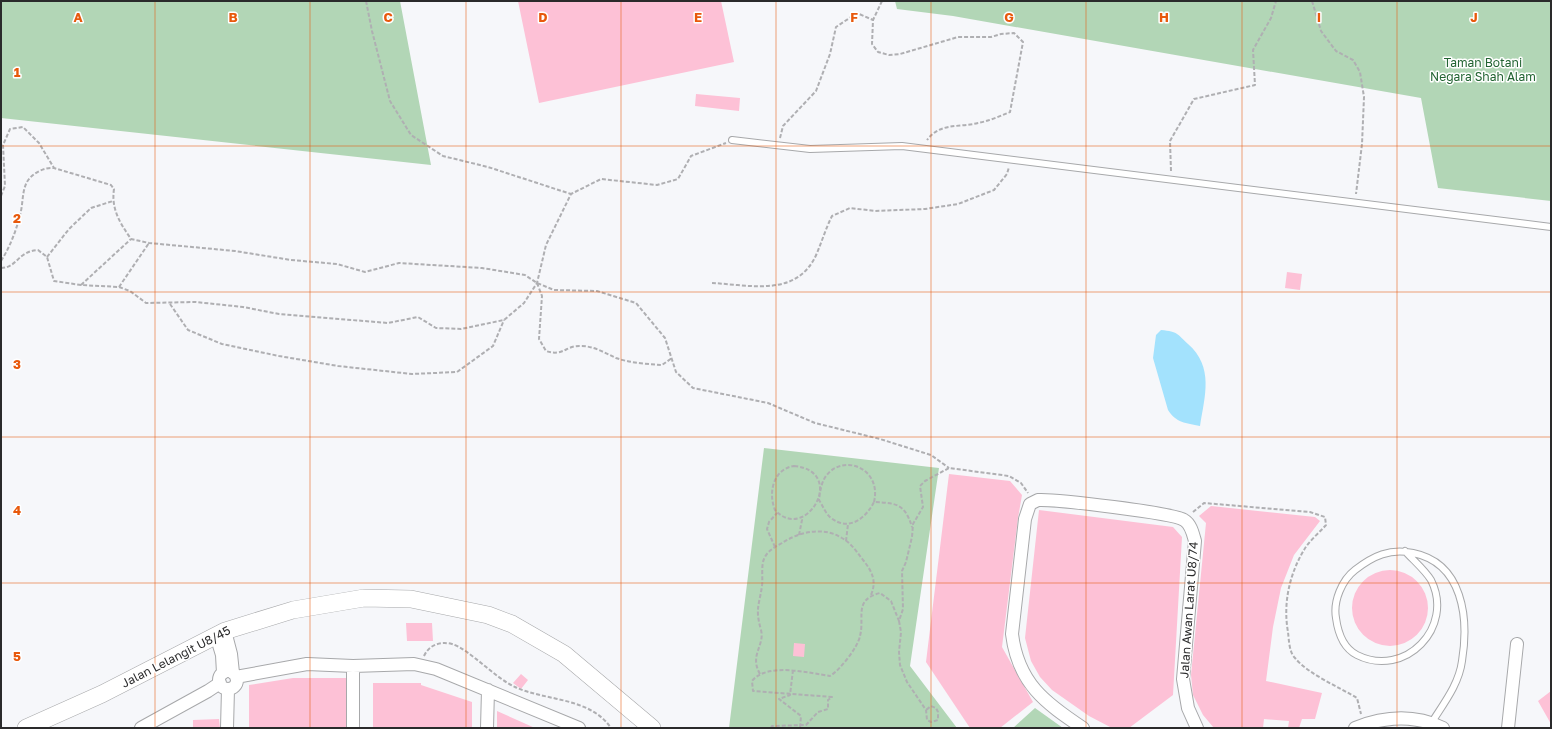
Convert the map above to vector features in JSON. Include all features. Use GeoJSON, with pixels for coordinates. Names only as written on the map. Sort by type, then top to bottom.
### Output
{"type":"FeatureCollection","features":[{"type":"Feature","properties":{"kind":"street","name":"Jalan Awan Larat U8/74"},"geometry":{"type":"LineString","coordinates":[[1030,504],[1043,499],[1111,507],[1178,517],[1188,524],[1195,541],[1183,679],[1188,708],[1197,728]]}},
{"type":"Feature","properties":{"kind":"street"},"geometry":{"type":"LineString","coordinates":[[1030,504],[1025,519],[1012,634],[1014,648],[1020,665],[1034,690],[1050,706],[1083,728]]}},
{"type":"Feature","properties":{"kind":"street","name":"Jalan Lelangit U8/45"},"geometry":{"type":"LineString","coordinates":[[26,728],[102,694],[221,633],[293,610],[364,598],[411,598],[468,610],[512,624],[538,637],[564,654],[652,728]]}},
{"type":"Feature","properties":{"kind":"street"},"geometry":{"type":"LineString","coordinates":[[221,633],[222,655],[228,679],[227,728]]}},
{"type":"Feature","properties":{"kind":"street"},"geometry":{"type":"LineString","coordinates":[[1508,728],[1516,644]]}},
{"type":"Feature","properties":{"kind":"street"},"geometry":{"type":"LineString","coordinates":[[141,728],[228,679],[307,664],[353,666],[421,664],[579,728]]}},
{"type":"Feature","properties":{"kind":"street"},"geometry":{"type":"LineString","coordinates":[[353,666],[353,728]]}},
{"type":"Feature","properties":{"kind":"street"},"geometry":{"type":"LineString","coordinates":[[487,728],[488,690]]}},
{"type":"Feature","properties":{"kind":"street"},"geometry":{"type":"LineString","coordinates":[[1359,727],[1397,718],[1410,718],[1432,722],[1443,728]]}},
{"type":"Feature","properties":{"kind":"lane"},"geometry":{"type":"LineString","coordinates":[[732,140],[810,149],[902,146],[1551,227]]}},
{"type":"Feature","properties":{"kind":"lane"},"geometry":{"type":"LineString","coordinates":[[1404,551],[1430,580],[1435,595],[1436,613],[1427,639],[1408,655],[1389,662],[1371,660],[1357,655],[1344,644],[1338,632],[1335,613],[1343,582],[1351,573],[1370,558],[1391,551],[1404,551],[1424,555],[1432,559],[1450,575],[1460,598],[1465,619],[1462,662],[1452,690],[1432,722]]}},
{"type":"Feature","properties":{"kind":"path"},"geometry":{"type":"LineString","coordinates":[[366,1],[390,101],[411,134],[443,156],[494,169],[571,194]]}},
{"type":"Feature","properties":{"kind":"path"},"geometry":{"type":"LineString","coordinates":[[882,1],[873,20],[872,44],[878,52],[889,55],[912,51],[958,37],[991,37],[1001,34],[1014,33],[1023,42],[1017,69],[1018,78],[1010,112],[977,124],[946,126],[933,132],[927,140],[926,149]]}},
{"type":"Feature","properties":{"kind":"path"},"geometry":{"type":"LineString","coordinates":[[1171,180],[1170,141],[1194,99],[1255,85],[1253,50],[1271,18],[1276,1]]}},
{"type":"Feature","properties":{"kind":"path"},"geometry":{"type":"LineString","coordinates":[[1312,1],[1320,32],[1336,51],[1353,60],[1360,72],[1364,97],[1362,144],[1355,203]]}},
{"type":"Feature","properties":{"kind":"path"},"geometry":{"type":"LineString","coordinates":[[778,145],[783,126],[816,91],[830,54],[836,27],[857,13],[873,20]]}},
{"type":"Feature","properties":{"kind":"path"},"geometry":{"type":"LineString","coordinates":[[1,196],[4,186],[4,145],[10,129],[23,127],[39,143],[54,168]]}},
{"type":"Feature","properties":{"kind":"path"},"geometry":{"type":"LineString","coordinates":[[170,304],[188,330],[222,344],[278,356],[338,366],[412,374],[457,372],[493,346],[504,320],[524,303],[537,283],[546,245],[571,194],[601,179],[657,185],[678,179],[691,156],[732,140]]}},
{"type":"Feature","properties":{"kind":"path"},"geometry":{"type":"LineString","coordinates":[[712,283],[779,286],[801,277],[816,254],[822,236],[832,216],[850,208],[875,211],[925,209],[958,204],[994,190],[1007,174],[1010,160]]}},
{"type":"Feature","properties":{"kind":"path"},"geometry":{"type":"LineString","coordinates":[[1,162],[5,163]]}},
{"type":"Feature","properties":{"kind":"path"},"geometry":{"type":"LineString","coordinates":[[1,260],[7,251],[20,214],[26,183],[33,175],[47,167],[111,185],[114,189],[113,201],[118,222],[131,239],[149,243],[235,251],[291,260],[337,264],[365,272],[399,263],[482,268],[525,275],[537,283],[554,290],[597,291],[636,303],[665,338],[676,372],[693,388],[768,403],[815,423],[880,439],[932,455],[949,468],[1009,476],[1021,483],[1028,494],[1030,504]]}},
{"type":"Feature","properties":{"kind":"path"},"geometry":{"type":"LineString","coordinates":[[47,257],[69,229],[91,208],[113,201]]}},
{"type":"Feature","properties":{"kind":"path"},"geometry":{"type":"LineString","coordinates":[[82,285],[131,239]]}},
{"type":"Feature","properties":{"kind":"path"},"geometry":{"type":"LineString","coordinates":[[119,287],[149,243]]}},
{"type":"Feature","properties":{"kind":"path"},"geometry":{"type":"LineString","coordinates":[[1,268],[14,264],[29,251],[38,250],[47,257],[54,280],[82,285],[119,287],[130,292],[146,303],[170,304],[196,302],[279,314],[388,322],[418,317],[436,328],[461,329],[504,320]]}},
{"type":"Feature","properties":{"kind":"path"},"geometry":{"type":"LineString","coordinates":[[537,283],[542,296],[539,339],[546,351],[556,354],[581,346],[599,350],[617,358],[644,364],[662,365],[672,358]]}},
{"type":"Feature","properties":{"kind":"path"},"geometry":{"type":"LineString","coordinates":[[818,500],[814,509],[801,517],[788,518],[777,513],[772,501],[772,487],[779,474],[788,467],[799,467],[812,472],[819,482],[818,500],[831,518],[840,523],[848,524],[863,518],[874,502],[876,491],[873,479],[864,469],[853,466],[839,467],[831,471],[824,481],[818,500]]}},
{"type":"Feature","properties":{"kind":"path"},"geometry":{"type":"LineString","coordinates":[[899,621],[903,609],[902,571],[906,562],[913,524],[922,507],[920,486],[925,481],[949,468]]}},
{"type":"Feature","properties":{"kind":"path"},"geometry":{"type":"LineString","coordinates":[[874,502],[895,503],[900,506],[909,518],[913,528]]}},
{"type":"Feature","properties":{"kind":"path"},"geometry":{"type":"LineString","coordinates":[[1188,524],[1191,514],[1204,503],[1310,512],[1325,517],[1326,525],[1305,548],[1289,587],[1285,603],[1290,646],[1294,658],[1304,666],[1357,698],[1359,727]]}},
{"type":"Feature","properties":{"kind":"path"},"geometry":{"type":"LineString","coordinates":[[775,547],[767,529],[769,522],[777,513]]}},
{"type":"Feature","properties":{"kind":"path"},"geometry":{"type":"LineString","coordinates":[[798,535],[802,520],[801,517]]}},
{"type":"Feature","properties":{"kind":"path"},"geometry":{"type":"LineString","coordinates":[[846,541],[848,524]]}},
{"type":"Feature","properties":{"kind":"path"},"geometry":{"type":"LineString","coordinates":[[760,674],[755,658],[761,632],[757,617],[757,608],[762,588],[763,559],[768,552],[775,547],[805,532],[824,532],[842,537],[869,568],[875,586],[871,596]]}},
{"type":"Feature","properties":{"kind":"path"},"geometry":{"type":"LineString","coordinates":[[771,728],[772,726],[800,727],[806,725],[818,712],[828,709],[828,700],[832,697],[753,691],[752,680],[760,674],[772,671],[793,670],[830,676],[838,671],[858,642],[862,625],[862,604],[871,596],[880,593],[891,601],[899,621],[901,632],[899,652],[900,665],[907,682],[926,710],[927,720],[931,722],[938,720],[938,712],[936,708],[931,706],[926,710]]}},
{"type":"Feature","properties":{"kind":"path"},"geometry":{"type":"LineString","coordinates":[[421,664],[428,648],[440,643],[452,644],[514,687],[556,697],[586,709],[599,716],[611,728]]}},
{"type":"Feature","properties":{"kind":"path"},"geometry":{"type":"LineString","coordinates":[[790,695],[793,670]]}},
{"type":"Feature","properties":{"kind":"path"},"geometry":{"type":"LineString","coordinates":[[790,695],[780,699],[801,716],[800,727]]}},
{"type":"Feature","properties":{"kind":"green space"},"geometry":{"type":"Polygon","coordinates":[[[1,1],[400,1],[431,165],[1,118],[1,1]]]}},
{"type":"Feature","properties":{"kind":"green space","name":"Taman Botani Negara Shah Alam"},"geometry":{"type":"Polygon","coordinates":[[[895,1],[1551,1],[1551,201],[1438,188],[1421,98],[953,16],[897,9],[895,1]]]}},
{"type":"Feature","properties":{"kind":"green space"},"geometry":{"type":"Polygon","coordinates":[[[764,448],[939,468],[910,666],[957,728],[729,728],[764,448]]]}},
{"type":"Feature","properties":{"kind":"green space"},"geometry":{"type":"Polygon","coordinates":[[[1035,708],[1063,728],[1013,728],[1035,708]]]}},
{"type":"Feature","properties":{"kind":"water"},"geometry":{"type":"Polygon","coordinates":[[[1161,330],[1171,331],[1179,335],[1196,353],[1202,362],[1206,382],[1200,426],[1186,423],[1174,418],[1168,410],[1153,358],[1156,335],[1161,330]]]}},
{"type":"Feature","properties":{"kind":"building"},"geometry":{"type":"Polygon","coordinates":[[[518,1],[721,1],[734,62],[539,103],[518,1]]]}},
{"type":"Feature","properties":{"kind":"building"},"geometry":{"type":"Polygon","coordinates":[[[696,94],[740,98],[739,111],[695,106],[696,94]]]}},
{"type":"Feature","properties":{"kind":"building"},"geometry":{"type":"Polygon","coordinates":[[[1287,272],[1302,274],[1300,290],[1285,288],[1287,272]]]}},
{"type":"Feature","properties":{"kind":"building"},"geometry":{"type":"Polygon","coordinates":[[[949,474],[1010,481],[1022,495],[1002,647],[1033,702],[1000,728],[970,728],[926,662],[949,474]]]}},
{"type":"Feature","properties":{"kind":"building"},"geometry":{"type":"Polygon","coordinates":[[[1211,506],[1315,517],[1320,521],[1294,555],[1281,588],[1273,627],[1266,681],[1322,693],[1315,719],[1302,719],[1299,728],[1288,728],[1289,721],[1264,719],[1263,728],[1214,728],[1203,715],[1193,695],[1191,675],[1206,523],[1199,516],[1211,506]]]}},
{"type":"Feature","properties":{"kind":"building"},"geometry":{"type":"Polygon","coordinates":[[[1039,510],[1173,527],[1182,537],[1173,695],[1129,728],[1112,728],[1089,716],[1052,690],[1040,677],[1031,661],[1025,638],[1039,510]]]}},
{"type":"Feature","properties":{"kind":"building"},"geometry":{"type":"Polygon","coordinates":[[[1390,570],[1405,573],[1417,581],[1425,593],[1428,608],[1425,623],[1417,635],[1405,643],[1390,646],[1375,643],[1363,635],[1355,623],[1352,608],[1355,593],[1363,581],[1375,573],[1390,570]]]}},
{"type":"Feature","properties":{"kind":"building"},"geometry":{"type":"Polygon","coordinates":[[[406,623],[432,623],[433,641],[407,641],[406,623]]]}},
{"type":"Feature","properties":{"kind":"building"},"geometry":{"type":"Polygon","coordinates":[[[794,643],[805,644],[804,657],[793,656],[794,643]]]}},
{"type":"Feature","properties":{"kind":"building"},"geometry":{"type":"Polygon","coordinates":[[[521,674],[528,680],[521,689],[513,683],[521,674]]]}},
{"type":"Feature","properties":{"kind":"building"},"geometry":{"type":"Polygon","coordinates":[[[293,678],[346,678],[346,728],[249,728],[249,685],[293,678]]]}},
{"type":"Feature","properties":{"kind":"building"},"geometry":{"type":"Polygon","coordinates":[[[373,683],[421,683],[421,685],[472,702],[472,728],[373,728],[373,683]]]}},
{"type":"Feature","properties":{"kind":"building"},"geometry":{"type":"Polygon","coordinates":[[[1551,691],[1551,724],[1538,701],[1551,691]]]}},
{"type":"Feature","properties":{"kind":"building"},"geometry":{"type":"Polygon","coordinates":[[[497,711],[535,728],[497,728],[497,711]]]}},
{"type":"Feature","properties":{"kind":"building"},"geometry":{"type":"Polygon","coordinates":[[[219,719],[220,728],[193,728],[193,720],[219,719]]]}}]}
